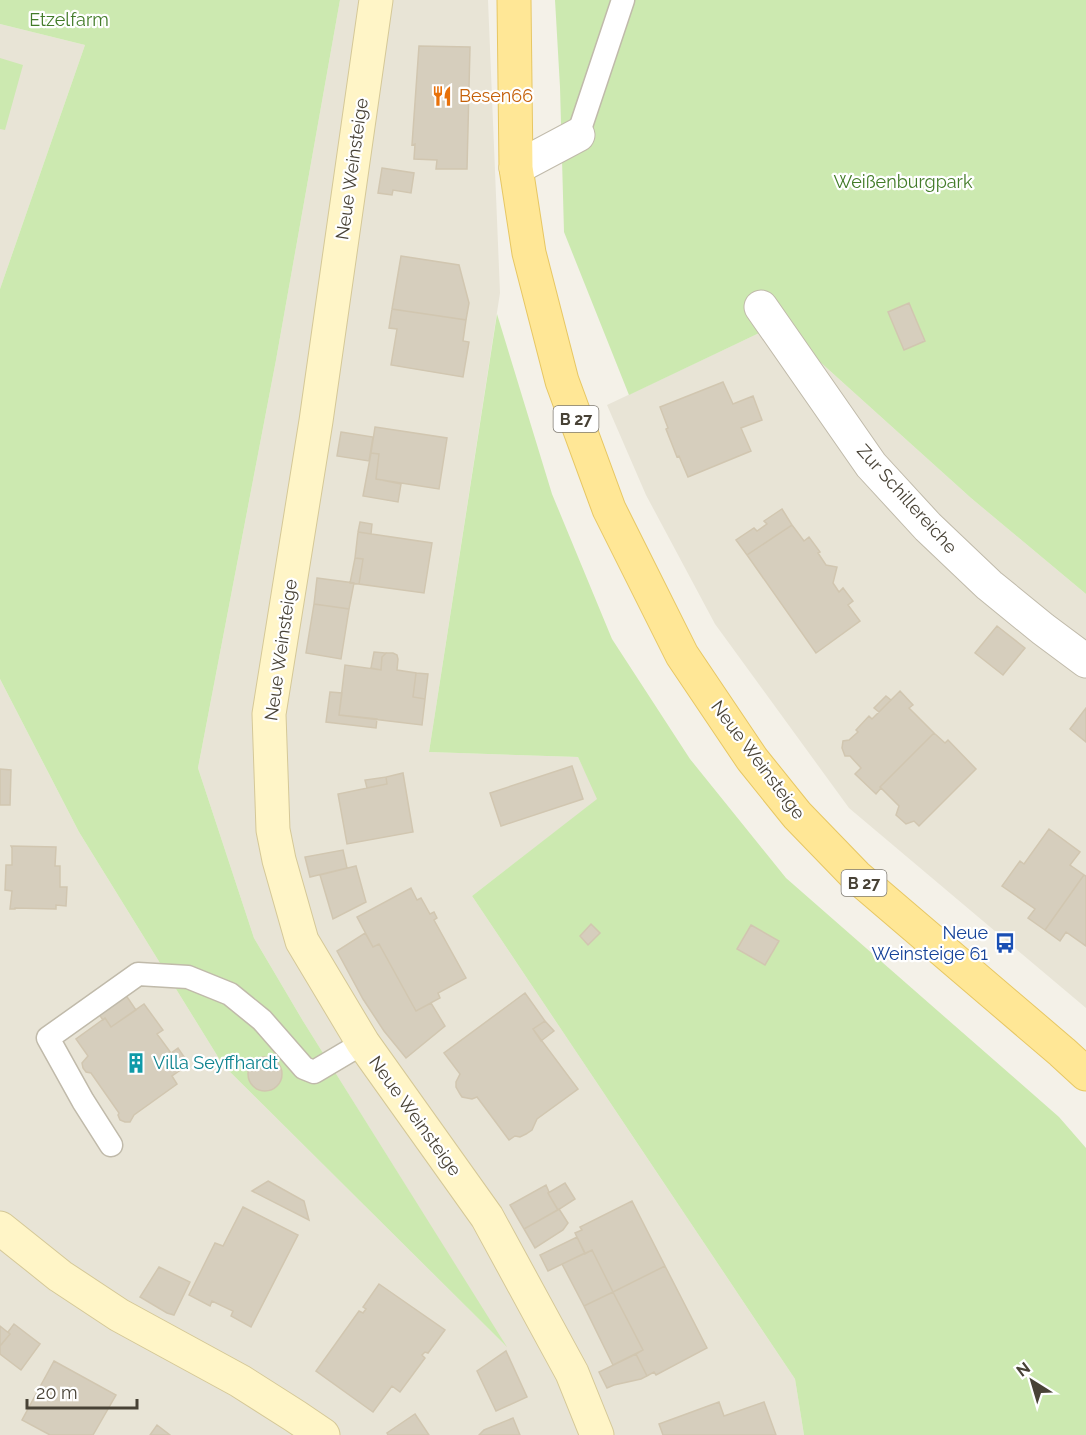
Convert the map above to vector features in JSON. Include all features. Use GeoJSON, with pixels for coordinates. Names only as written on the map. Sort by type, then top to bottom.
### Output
{"type":"FeatureCollection","features":[{"type":"Feature","properties":{"kind":"main road","name":"Neue Weinsteige"},"geometry":{"type":"LineString","coordinates":[[376,0],[316,421],[269,714],[273,830],[302,941],[363,1043],[487,1216],[572,1373],[597,1435]]}},
{"type":"Feature","properties":{"kind":"main road","name":"Neue Weinsteige"},"geometry":{"type":"LineString","coordinates":[[514,0],[516,168],[529,253],[562,381],[609,509],[681,655],[752,759],[797,815],[856,876],[1086,1074]]}},
{"type":"Feature","properties":{"kind":"main road"},"geometry":{"type":"LineString","coordinates":[[0,1228],[60,1276],[119,1315],[240,1381],[323,1435]]}},
{"type":"Feature","properties":{"kind":"street"},"geometry":{"type":"LineString","coordinates":[[516,168],[578,135]]}},
{"type":"Feature","properties":{"kind":"street","name":"Zur Schillereiche"},"geometry":{"type":"LineString","coordinates":[[760,307],[871,465],[928,527],[989,585],[1042,629],[1086,661]]}},
{"type":"Feature","properties":{"kind":"lane"},"geometry":{"type":"LineString","coordinates":[[578,135],[623,0]]}},
{"type":"Feature","properties":{"kind":"lane"},"geometry":{"type":"LineString","coordinates":[[111,1144],[83,1101],[48,1038],[138,974],[188,977],[230,994],[262,1020],[304,1068],[314,1072],[363,1043]]}},
{"type":"Feature","properties":{"kind":"shaded area"},"geometry":{"type":"Polygon","coordinates":[[[340,0],[488,0],[500,293],[429,752],[578,757],[598,799],[472,896],[795,1379],[804,1435],[0,1435],[0,679],[79,832],[223,1065],[505,1345],[303,1021],[254,938],[198,768],[276,360],[340,0]]]}},
{"type":"Feature","properties":{"kind":"shaded area"},"geometry":{"type":"Polygon","coordinates":[[[0,24],[85,45],[0,289],[0,24]]]}},
{"type":"Feature","properties":{"kind":"shaded area"},"geometry":{"type":"Polygon","coordinates":[[[778,324],[971,498],[1086,594],[1086,1008],[849,808],[715,624],[646,495],[607,405],[778,324]]]}},
{"type":"Feature","properties":{"kind":"green space","name":"Etzelfarm"},"geometry":{"type":"Polygon","coordinates":[[[0,0],[340,0],[276,360],[198,768],[254,938],[303,1021],[507,1347],[223,1065],[79,832],[0,679],[0,289],[85,45],[0,24],[0,0]]]}},
{"type":"Feature","properties":{"kind":"green space","name":"Weißenburgpark"},"geometry":{"type":"Polygon","coordinates":[[[555,0],[1086,0],[1086,594],[971,498],[778,324],[629,395],[564,232],[555,0]]]}},
{"type":"Feature","properties":{"kind":"green space"},"geometry":{"type":"Polygon","coordinates":[[[0,58],[23,65],[5,130],[0,129],[0,58]]]}},
{"type":"Feature","properties":{"kind":"green space"},"geometry":{"type":"Polygon","coordinates":[[[497,314],[552,494],[612,639],[690,759],[786,878],[1059,1117],[1086,1148],[1086,1435],[804,1435],[795,1379],[472,896],[597,799],[578,757],[429,752],[497,314]]]}},
{"type":"Feature","properties":{"kind":"building","name":"Besen66"},"geometry":{"type":"Polygon","coordinates":[[[419,46],[470,47],[467,169],[436,169],[437,160],[414,159],[415,144],[412,145],[419,46]]]}},
{"type":"Feature","properties":{"kind":"building"},"geometry":{"type":"Polygon","coordinates":[[[382,168],[414,173],[411,193],[393,190],[392,195],[378,193],[382,168]]]}},
{"type":"Feature","properties":{"kind":"building"},"geometry":{"type":"Polygon","coordinates":[[[401,256],[459,265],[469,303],[466,320],[392,309],[401,256]]]}},
{"type":"Feature","properties":{"kind":"building"},"geometry":{"type":"Polygon","coordinates":[[[909,303],[925,341],[904,350],[888,312],[909,303]]]}},
{"type":"Feature","properties":{"kind":"building"},"geometry":{"type":"Polygon","coordinates":[[[392,309],[466,320],[463,341],[469,342],[463,377],[391,365],[397,329],[389,328],[392,309]]]}},
{"type":"Feature","properties":{"kind":"building"},"geometry":{"type":"Polygon","coordinates":[[[723,382],[733,404],[753,396],[762,420],[741,428],[751,451],[688,477],[679,456],[677,457],[660,407],[723,382]]]}},
{"type":"Feature","properties":{"kind":"building"},"geometry":{"type":"Polygon","coordinates":[[[375,427],[447,438],[439,489],[376,479],[379,454],[371,453],[375,427]]]}},
{"type":"Feature","properties":{"kind":"building"},"geometry":{"type":"Polygon","coordinates":[[[341,432],[373,437],[369,461],[337,456],[341,432]]]}},
{"type":"Feature","properties":{"kind":"building"},"geometry":{"type":"Polygon","coordinates":[[[371,453],[379,454],[376,479],[401,484],[398,502],[363,496],[371,453]]]}},
{"type":"Feature","properties":{"kind":"building"},"geometry":{"type":"Polygon","coordinates":[[[782,509],[792,525],[747,555],[736,540],[754,528],[757,531],[767,524],[764,521],[782,509]]]}},
{"type":"Feature","properties":{"kind":"building"},"geometry":{"type":"Polygon","coordinates":[[[360,522],[372,524],[371,534],[358,532],[360,522]]]}},
{"type":"Feature","properties":{"kind":"building"},"geometry":{"type":"Polygon","coordinates":[[[792,525],[804,541],[809,537],[826,565],[837,567],[833,583],[839,592],[843,588],[853,601],[848,605],[860,621],[816,653],[747,555],[792,525]]]}},
{"type":"Feature","properties":{"kind":"building"},"geometry":{"type":"Polygon","coordinates":[[[358,532],[432,543],[424,593],[359,584],[363,559],[355,558],[358,532]]]}},
{"type":"Feature","properties":{"kind":"building"},"geometry":{"type":"Polygon","coordinates":[[[355,558],[363,559],[359,584],[350,583],[355,558]]]}},
{"type":"Feature","properties":{"kind":"building"},"geometry":{"type":"Polygon","coordinates":[[[317,578],[354,583],[349,609],[314,604],[317,578]]]}},
{"type":"Feature","properties":{"kind":"building"},"geometry":{"type":"Polygon","coordinates":[[[314,604],[349,609],[341,659],[306,653],[314,604]]]}},
{"type":"Feature","properties":{"kind":"building"},"geometry":{"type":"Polygon","coordinates":[[[997,626],[1025,648],[1003,675],[975,653],[997,626]]]}},
{"type":"Feature","properties":{"kind":"building"},"geometry":{"type":"Polygon","coordinates":[[[374,652],[386,653],[382,657],[381,670],[371,668],[374,652]]]}},
{"type":"Feature","properties":{"kind":"building"},"geometry":{"type":"Polygon","coordinates":[[[386,653],[397,655],[397,670],[416,673],[413,697],[425,699],[422,725],[339,715],[345,665],[381,670],[382,657],[386,653]]]}},
{"type":"Feature","properties":{"kind":"building"},"geometry":{"type":"Polygon","coordinates":[[[416,673],[428,674],[425,699],[413,697],[416,673]]]}},
{"type":"Feature","properties":{"kind":"building"},"geometry":{"type":"Polygon","coordinates":[[[900,691],[913,705],[909,708],[934,733],[880,787],[876,794],[855,774],[861,768],[850,756],[845,756],[842,748],[843,741],[849,740],[869,716],[872,719],[900,691]]]}},
{"type":"Feature","properties":{"kind":"building"},"geometry":{"type":"Polygon","coordinates":[[[330,692],[342,693],[339,715],[377,719],[376,728],[326,722],[330,692]]]}},
{"type":"Feature","properties":{"kind":"building"},"geometry":{"type":"Polygon","coordinates":[[[886,696],[891,700],[879,712],[874,708],[886,696]]]}},
{"type":"Feature","properties":{"kind":"building"},"geometry":{"type":"Polygon","coordinates":[[[1086,708],[1086,742],[1070,729],[1086,708]]]}},
{"type":"Feature","properties":{"kind":"building"},"geometry":{"type":"Polygon","coordinates":[[[934,733],[945,743],[948,740],[976,769],[919,826],[914,821],[906,824],[896,815],[899,806],[880,787],[934,733]]]}},
{"type":"Feature","properties":{"kind":"building"},"geometry":{"type":"Polygon","coordinates":[[[572,766],[583,799],[501,826],[490,793],[572,766]]]}},
{"type":"Feature","properties":{"kind":"building"},"geometry":{"type":"Polygon","coordinates":[[[0,769],[11,770],[10,805],[0,805],[0,769]]]}},
{"type":"Feature","properties":{"kind":"building"},"geometry":{"type":"Polygon","coordinates":[[[403,773],[413,832],[347,844],[338,794],[387,784],[386,777],[403,773]]]}},
{"type":"Feature","properties":{"kind":"building"},"geometry":{"type":"Polygon","coordinates":[[[386,777],[387,784],[367,788],[365,780],[386,777]]]}},
{"type":"Feature","properties":{"kind":"building"},"geometry":{"type":"Polygon","coordinates":[[[1049,829],[1080,852],[1070,865],[1084,875],[1045,930],[1028,918],[1035,909],[1002,886],[1020,861],[1024,864],[1049,829]]]}},
{"type":"Feature","properties":{"kind":"building"},"geometry":{"type":"Polygon","coordinates":[[[11,846],[56,847],[55,866],[60,866],[60,887],[67,887],[66,906],[56,905],[56,909],[10,909],[12,891],[5,890],[6,865],[12,865],[11,846]]]}},
{"type":"Feature","properties":{"kind":"building"},"geometry":{"type":"Polygon","coordinates":[[[343,850],[347,868],[310,877],[305,857],[343,850]]]}},
{"type":"Feature","properties":{"kind":"building"},"geometry":{"type":"Polygon","coordinates":[[[356,866],[366,902],[333,919],[320,875],[356,866]]]}},
{"type":"Feature","properties":{"kind":"building"},"geometry":{"type":"Polygon","coordinates":[[[1084,875],[1086,876],[1086,946],[1066,932],[1060,941],[1045,930],[1084,875]]]}},
{"type":"Feature","properties":{"kind":"building"},"geometry":{"type":"Polygon","coordinates":[[[411,888],[417,900],[421,898],[430,914],[434,912],[437,918],[434,920],[466,978],[438,993],[440,998],[416,1011],[379,944],[373,947],[357,917],[411,888]]]}},
{"type":"Feature","properties":{"kind":"building"},"geometry":{"type":"Polygon","coordinates":[[[591,924],[600,933],[588,945],[580,936],[591,924]]]}},
{"type":"Feature","properties":{"kind":"building"},"geometry":{"type":"Polygon","coordinates":[[[751,925],[779,941],[765,965],[737,949],[751,925]]]}},
{"type":"Feature","properties":{"kind":"building"},"geometry":{"type":"Polygon","coordinates":[[[365,933],[373,947],[379,944],[416,1011],[431,1003],[445,1026],[406,1058],[384,1031],[363,999],[337,951],[365,933]]]}},
{"type":"Feature","properties":{"kind":"building"},"geometry":{"type":"Polygon","coordinates":[[[123,991],[136,1010],[111,1027],[96,1010],[123,991]]]}},
{"type":"Feature","properties":{"kind":"building"},"geometry":{"type":"Polygon","coordinates":[[[525,993],[545,1021],[533,1029],[578,1089],[537,1119],[532,1130],[509,1140],[477,1097],[472,1099],[462,1097],[456,1087],[460,1074],[444,1053],[525,993]]]}},
{"type":"Feature","properties":{"kind":"building","name":"Villa Seyffhardt"},"geometry":{"type":"Polygon","coordinates":[[[144,1004],[163,1030],[157,1034],[171,1053],[178,1048],[189,1064],[172,1076],[177,1084],[134,1115],[130,1122],[125,1122],[120,1120],[119,1113],[91,1073],[86,1072],[83,1068],[82,1063],[88,1056],[76,1039],[105,1018],[111,1027],[144,1004]]]}},
{"type":"Feature","properties":{"kind":"building"},"geometry":{"type":"Polygon","coordinates":[[[545,1021],[554,1031],[541,1041],[533,1029],[545,1021]]]}},
{"type":"Feature","properties":{"kind":"building"},"geometry":{"type":"Polygon","coordinates":[[[265,1057],[277,1062],[282,1074],[277,1086],[265,1091],[253,1086],[248,1074],[253,1062],[265,1057]]]}},
{"type":"Feature","properties":{"kind":"building"},"geometry":{"type":"Polygon","coordinates":[[[268,1181],[304,1201],[309,1220],[252,1191],[268,1181]]]}},
{"type":"Feature","properties":{"kind":"building"},"geometry":{"type":"Polygon","coordinates":[[[565,1183],[575,1199],[558,1210],[548,1193],[565,1183]]]}},
{"type":"Feature","properties":{"kind":"building"},"geometry":{"type":"Polygon","coordinates":[[[546,1185],[558,1210],[524,1229],[510,1205],[546,1185]]]}},
{"type":"Feature","properties":{"kind":"building"},"geometry":{"type":"Polygon","coordinates":[[[632,1201],[665,1266],[613,1292],[592,1250],[585,1254],[575,1233],[582,1230],[580,1227],[632,1201]]]}},
{"type":"Feature","properties":{"kind":"building"},"geometry":{"type":"Polygon","coordinates":[[[243,1207],[298,1235],[251,1327],[231,1316],[233,1311],[212,1301],[210,1306],[189,1295],[215,1243],[223,1246],[243,1207]]]}},
{"type":"Feature","properties":{"kind":"building"},"geometry":{"type":"Polygon","coordinates":[[[559,1209],[568,1223],[563,1230],[535,1248],[524,1229],[559,1209]]]}},
{"type":"Feature","properties":{"kind":"building"},"geometry":{"type":"Polygon","coordinates":[[[577,1237],[585,1253],[548,1271],[540,1255],[577,1237]]]}},
{"type":"Feature","properties":{"kind":"building"},"geometry":{"type":"Polygon","coordinates":[[[592,1250],[613,1292],[584,1306],[562,1264],[592,1250]]]}},
{"type":"Feature","properties":{"kind":"building"},"geometry":{"type":"Polygon","coordinates":[[[665,1266],[707,1348],[656,1375],[654,1372],[647,1376],[636,1354],[643,1350],[613,1292],[665,1266]]]}},
{"type":"Feature","properties":{"kind":"building"},"geometry":{"type":"Polygon","coordinates":[[[159,1267],[190,1282],[174,1315],[140,1297],[159,1267]]]}},
{"type":"Feature","properties":{"kind":"building"},"geometry":{"type":"Polygon","coordinates":[[[379,1284],[445,1330],[428,1353],[425,1352],[422,1355],[425,1358],[400,1392],[392,1386],[373,1412],[316,1371],[359,1311],[363,1313],[366,1309],[363,1307],[379,1284]]]}},
{"type":"Feature","properties":{"kind":"building"},"geometry":{"type":"Polygon","coordinates":[[[613,1292],[643,1350],[613,1365],[584,1306],[613,1292]]]}},
{"type":"Feature","properties":{"kind":"building"},"geometry":{"type":"Polygon","coordinates":[[[14,1324],[40,1344],[21,1370],[0,1354],[0,1346],[10,1334],[8,1332],[14,1324]]]}},
{"type":"Feature","properties":{"kind":"building"},"geometry":{"type":"Polygon","coordinates":[[[0,1326],[10,1334],[0,1346],[0,1326]]]}},
{"type":"Feature","properties":{"kind":"building"},"geometry":{"type":"Polygon","coordinates":[[[506,1351],[527,1397],[496,1411],[477,1371],[506,1351]]]}},
{"type":"Feature","properties":{"kind":"building"},"geometry":{"type":"Polygon","coordinates":[[[636,1354],[647,1376],[607,1388],[599,1372],[636,1354]]]}},
{"type":"Feature","properties":{"kind":"building"},"geometry":{"type":"Polygon","coordinates":[[[54,1361],[116,1395],[93,1435],[50,1435],[22,1420],[54,1361]]]}},
{"type":"Feature","properties":{"kind":"building"},"geometry":{"type":"Polygon","coordinates":[[[719,1402],[724,1416],[764,1402],[776,1435],[663,1435],[659,1424],[719,1402]]]}},
{"type":"Feature","properties":{"kind":"building"},"geometry":{"type":"Polygon","coordinates":[[[415,1414],[429,1435],[388,1435],[387,1433],[415,1414]]]}},
{"type":"Feature","properties":{"kind":"building"},"geometry":{"type":"Polygon","coordinates":[[[513,1418],[520,1435],[479,1435],[484,1430],[513,1418]]]}},
{"type":"Feature","properties":{"kind":"building"},"geometry":{"type":"Polygon","coordinates":[[[157,1425],[170,1435],[150,1435],[157,1425]]]}},
{"type":"Feature","properties":{"kind":"place","name":"Besen66"},"geometry":{"type":"Point","coordinates":[442,96]}},
{"type":"Feature","properties":{"kind":"place","name":"Neue Weinsteige 61"},"geometry":{"type":"Point","coordinates":[1005,943]}},
{"type":"Feature","properties":{"kind":"place","name":"Villa Seyffhardt"},"geometry":{"type":"Point","coordinates":[136,1063]}}]}
